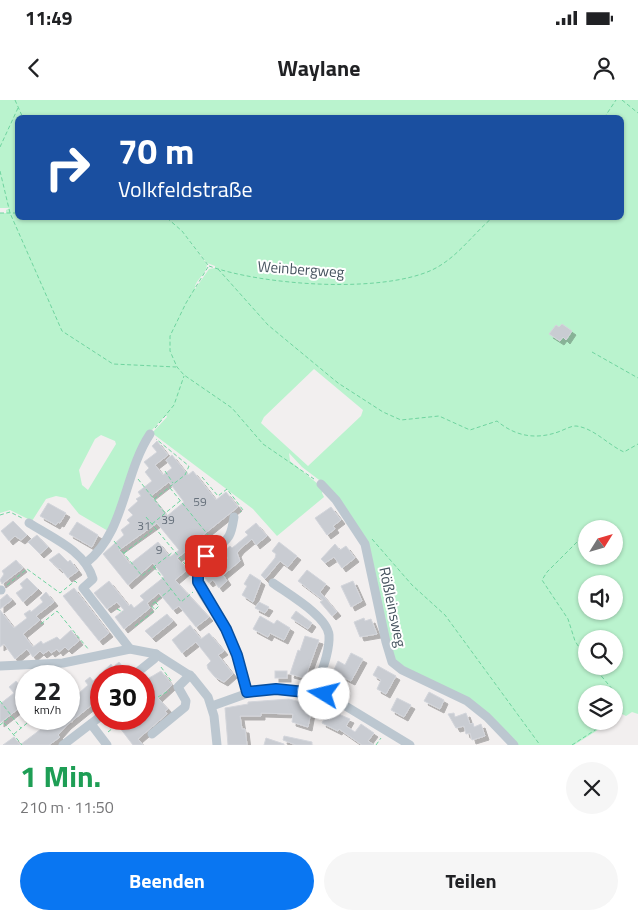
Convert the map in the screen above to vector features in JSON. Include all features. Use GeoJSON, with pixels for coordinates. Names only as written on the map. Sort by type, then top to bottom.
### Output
{"type":"FeatureCollection","features":[{"type":"Feature","properties":{"kind":"street"},"geometry":{"type":"LineString","coordinates":[[88,566],[109,535],[121,508],[131,470],[150,434]]}},
{"type":"Feature","properties":{"kind":"street","name":"Rößleinsweg"},"geometry":{"type":"LineString","coordinates":[[321,484],[336,500],[360,533],[368,552],[386,642],[392,662],[402,670],[467,702],[487,717],[514,745]]}},
{"type":"Feature","properties":{"kind":"street"},"geometry":{"type":"LineString","coordinates":[[234,517],[228,537],[200,563],[197,574],[199,587],[226,629],[237,655],[247,692]]}},
{"type":"Feature","properties":{"kind":"street"},"geometry":{"type":"LineString","coordinates":[[29,523],[78,555],[88,566],[93,580],[82,588],[130,649]]}},
{"type":"Feature","properties":{"kind":"street"},"geometry":{"type":"LineString","coordinates":[[273,583],[322,619],[328,628],[328,642],[315,692]]}},
{"type":"Feature","properties":{"kind":"street"},"geometry":{"type":"LineString","coordinates":[[0,666],[63,663],[130,649],[155,657],[190,675],[202,689],[212,706],[217,745]]}},
{"type":"Feature","properties":{"kind":"street"},"geometry":{"type":"LineString","coordinates":[[146,665],[155,657]]}},
{"type":"Feature","properties":{"kind":"street"},"geometry":{"type":"LineString","coordinates":[[152,734],[185,708],[186,701],[178,687],[190,675]]}},
{"type":"Feature","properties":{"kind":"street"},"geometry":{"type":"LineString","coordinates":[[212,706],[247,692],[276,689],[315,692],[340,702],[410,745]]}},
{"type":"Feature","properties":{"kind":"street"},"geometry":{"type":"LineString","coordinates":[[64,745],[90,725]]}},
{"type":"Feature","properties":{"kind":"street"},"geometry":{"type":"LineString","coordinates":[[96,730],[107,745]]}},
{"type":"Feature","properties":{"kind":"path"},"geometry":{"type":"LineString","coordinates":[[15,100],[22,115]]}},
{"type":"Feature","properties":{"kind":"path"},"geometry":{"type":"LineString","coordinates":[[606,115],[616,100]]}},
{"type":"Feature","properties":{"kind":"path"},"geometry":{"type":"LineString","coordinates":[[622,100],[638,113]]}},
{"type":"Feature","properties":{"kind":"path"},"geometry":{"type":"LineString","coordinates":[[0,147],[18,108]]}},
{"type":"Feature","properties":{"kind":"path"},"geometry":{"type":"LineString","coordinates":[[0,170],[10,213],[64,333],[113,364],[177,368]]}},
{"type":"Feature","properties":{"kind":"path"},"geometry":{"type":"LineString","coordinates":[[0,213],[15,213]]}},
{"type":"Feature","properties":{"kind":"path"},"geometry":{"type":"LineString","coordinates":[[169,220],[182,231],[208,266],[182,310],[170,336],[170,351],[177,368],[184,375],[232,408],[264,444],[293,462],[321,484]]}},
{"type":"Feature","properties":{"kind":"path","name":"Weinbergweg"},"geometry":{"type":"LineString","coordinates":[[208,266],[259,278],[330,284],[392,281],[431,270],[441,264],[462,249],[476,231],[490,220]]}},
{"type":"Feature","properties":{"kind":"path"},"geometry":{"type":"LineString","coordinates":[[218,269],[268,325],[304,355],[338,383],[383,412],[401,420],[438,416],[470,430],[497,421],[514,433],[531,436],[543,436],[577,426],[586,429],[624,452],[638,444]]}},
{"type":"Feature","properties":{"kind":"path"},"geometry":{"type":"LineString","coordinates":[[592,352],[638,378]]}},
{"type":"Feature","properties":{"kind":"path"},"geometry":{"type":"LineString","coordinates":[[154,499],[185,475],[189,466],[186,461],[150,434],[174,406],[184,375]]}},
{"type":"Feature","properties":{"kind":"path"},"geometry":{"type":"LineString","coordinates":[[131,470],[165,513]]}},
{"type":"Feature","properties":{"kind":"path"},"geometry":{"type":"LineString","coordinates":[[164,471],[174,484]]}},
{"type":"Feature","properties":{"kind":"path"},"geometry":{"type":"LineString","coordinates":[[202,477],[218,496],[227,490],[243,510]]}},
{"type":"Feature","properties":{"kind":"path"},"geometry":{"type":"LineString","coordinates":[[169,487],[217,546]]}},
{"type":"Feature","properties":{"kind":"path"},"geometry":{"type":"LineString","coordinates":[[151,524],[180,501]]}},
{"type":"Feature","properties":{"kind":"path"},"geometry":{"type":"LineString","coordinates":[[0,515],[11,512],[29,523]]}},
{"type":"Feature","properties":{"kind":"path"},"geometry":{"type":"LineString","coordinates":[[146,517],[187,569],[197,574]]}},
{"type":"Feature","properties":{"kind":"path"},"geometry":{"type":"LineString","coordinates":[[124,553],[155,528]]}},
{"type":"Feature","properties":{"kind":"path"},"geometry":{"type":"LineString","coordinates":[[360,533],[366,534],[383,550],[412,585],[445,615],[540,745]]}},
{"type":"Feature","properties":{"kind":"path"},"geometry":{"type":"LineString","coordinates":[[109,535],[142,576],[173,552]]}},
{"type":"Feature","properties":{"kind":"path"},"geometry":{"type":"LineString","coordinates":[[578,541],[547,572],[542,580],[568,619],[578,646]]}},
{"type":"Feature","properties":{"kind":"path"},"geometry":{"type":"LineString","coordinates":[[154,567],[181,602],[199,587]]}},
{"type":"Feature","properties":{"kind":"path"},"geometry":{"type":"LineString","coordinates":[[0,590],[27,568],[60,593],[75,581],[82,588]]}},
{"type":"Feature","properties":{"kind":"path"},"geometry":{"type":"LineString","coordinates":[[155,610],[151,605],[171,589]]}},
{"type":"Feature","properties":{"kind":"path"},"geometry":{"type":"LineString","coordinates":[[135,626],[159,606],[156,602]]}},
{"type":"Feature","properties":{"kind":"path"},"geometry":{"type":"LineString","coordinates":[[117,609],[123,612]]}},
{"type":"Feature","properties":{"kind":"path"},"geometry":{"type":"LineString","coordinates":[[41,624],[57,611],[95,656]]}},
{"type":"Feature","properties":{"kind":"path"},"geometry":{"type":"LineString","coordinates":[[155,657],[175,685],[158,697]]}},
{"type":"Feature","properties":{"kind":"path"},"geometry":{"type":"LineString","coordinates":[[599,675],[608,685]]}},
{"type":"Feature","properties":{"kind":"path"},"geometry":{"type":"LineString","coordinates":[[0,701],[15,720]]}},
{"type":"Feature","properties":{"kind":"path"},"geometry":{"type":"LineString","coordinates":[[0,726],[12,716]]}},
{"type":"Feature","properties":{"kind":"path"},"geometry":{"type":"LineString","coordinates":[[4,722],[22,745]]}},
{"type":"Feature","properties":{"kind":"path"},"geometry":{"type":"LineString","coordinates":[[13,735],[19,730]]}},
{"type":"Feature","properties":{"kind":"path"},"geometry":{"type":"LineString","coordinates":[[101,737],[110,730]]}},
{"type":"Feature","properties":{"kind":"path"},"geometry":{"type":"LineString","coordinates":[[572,745],[595,730]]}},
{"type":"Feature","properties":{"kind":"green space"},"geometry":{"type":"Polygon","coordinates":[[[0,100],[638,100],[638,714],[632,712],[626,716],[623,714],[623,685],[578,685],[578,730],[598,730],[574,745],[515,745],[489,718],[395,662],[371,563],[331,489],[302,467],[289,453],[290,461],[324,489],[322,493],[324,497],[277,536],[253,509],[152,433],[167,417],[166,415],[151,431],[108,531],[79,514],[66,498],[56,496],[46,499],[32,521],[10,510],[0,513],[0,213],[6,213],[6,210],[10,208],[0,208],[0,100]],[[182,231],[207,264],[203,274],[196,283],[195,289],[209,269],[215,268],[215,266],[207,263],[182,231]],[[314,369],[264,417],[261,423],[308,466],[361,416],[363,410],[314,369]],[[101,435],[95,439],[79,470],[82,485],[88,490],[116,444],[115,441],[101,435]]]}},
{"type":"Feature","properties":{"kind":"building"},"geometry":{"type":"Polygon","coordinates":[[[562,324],[572,331],[566,340],[563,337],[560,341],[549,334],[556,325],[559,327],[562,324]]]}},
{"type":"Feature","properties":{"kind":"building"},"geometry":{"type":"Polygon","coordinates":[[[157,441],[168,455],[155,465],[163,475],[172,468],[166,460],[172,455],[188,475],[193,471],[216,500],[226,492],[238,507],[203,535],[207,540],[196,548],[197,550],[193,554],[189,549],[177,558],[187,570],[175,580],[209,617],[196,627],[179,606],[173,610],[159,593],[147,603],[150,608],[124,629],[115,617],[124,610],[117,602],[107,609],[94,593],[109,581],[129,606],[131,604],[134,608],[144,600],[140,596],[164,577],[153,563],[128,585],[103,554],[124,535],[121,530],[130,523],[127,520],[133,515],[128,510],[138,501],[136,499],[141,496],[138,492],[152,481],[145,472],[149,468],[144,462],[157,452],[152,446],[157,441]],[[169,482],[151,496],[167,516],[184,502],[169,482]],[[157,523],[119,550],[130,564],[158,542],[170,557],[179,550],[157,523]]]}},
{"type":"Feature","properties":{"kind":"building"},"geometry":{"type":"Polygon","coordinates":[[[48,503],[66,513],[60,523],[58,522],[56,525],[40,516],[48,503]]]}},
{"type":"Feature","properties":{"kind":"building"},"geometry":{"type":"Polygon","coordinates":[[[331,507],[341,520],[333,526],[335,529],[327,535],[315,518],[331,507]]]}},
{"type":"Feature","properties":{"kind":"building"},"geometry":{"type":"Polygon","coordinates":[[[13,521],[27,535],[21,540],[15,536],[9,541],[1,531],[13,521]]]}},
{"type":"Feature","properties":{"kind":"building"},"geometry":{"type":"Polygon","coordinates":[[[77,522],[98,535],[92,547],[69,534],[77,522]]]}},
{"type":"Feature","properties":{"kind":"building"},"geometry":{"type":"Polygon","coordinates":[[[256,523],[267,536],[256,545],[252,539],[240,549],[237,553],[240,561],[223,575],[227,581],[219,588],[213,580],[209,583],[204,577],[228,558],[223,552],[230,546],[232,548],[248,535],[245,532],[256,523]]]}},
{"type":"Feature","properties":{"kind":"building"},"geometry":{"type":"Polygon","coordinates":[[[37,535],[48,547],[40,554],[28,542],[37,535]]]}},
{"type":"Feature","properties":{"kind":"building"},"geometry":{"type":"Polygon","coordinates":[[[279,542],[297,556],[288,567],[280,561],[265,579],[261,575],[275,558],[276,554],[272,551],[279,542]]]}},
{"type":"Feature","properties":{"kind":"building"},"geometry":{"type":"Polygon","coordinates":[[[335,544],[340,550],[346,546],[355,558],[342,568],[334,557],[325,563],[321,559],[335,544]]]}},
{"type":"Feature","properties":{"kind":"building"},"geometry":{"type":"Polygon","coordinates":[[[59,553],[68,562],[70,560],[78,571],[68,578],[60,568],[49,560],[59,553]]]}},
{"type":"Feature","properties":{"kind":"building"},"geometry":{"type":"Polygon","coordinates":[[[16,560],[23,568],[2,584],[0,580],[4,574],[2,571],[16,560]]]}},
{"type":"Feature","properties":{"kind":"building"},"geometry":{"type":"Polygon","coordinates":[[[307,570],[326,584],[320,592],[337,612],[332,616],[320,602],[323,600],[298,581],[307,570]]]}},
{"type":"Feature","properties":{"kind":"building"},"geometry":{"type":"Polygon","coordinates":[[[250,574],[261,581],[253,602],[242,595],[247,586],[244,584],[250,574]]]}},
{"type":"Feature","properties":{"kind":"building"},"geometry":{"type":"Polygon","coordinates":[[[27,578],[38,589],[23,602],[16,593],[23,588],[20,584],[27,578]]]}},
{"type":"Feature","properties":{"kind":"building"},"geometry":{"type":"Polygon","coordinates":[[[353,581],[362,601],[351,607],[341,586],[353,581]]]}},
{"type":"Feature","properties":{"kind":"building"},"geometry":{"type":"Polygon","coordinates":[[[74,588],[109,633],[99,641],[63,596],[74,588]]]}},
{"type":"Feature","properties":{"kind":"building"},"geometry":{"type":"Polygon","coordinates":[[[46,592],[54,602],[36,616],[40,620],[23,634],[33,647],[41,641],[43,644],[57,637],[60,640],[71,630],[79,641],[68,650],[65,647],[59,652],[57,649],[51,653],[49,650],[43,654],[40,651],[33,657],[27,649],[15,659],[4,644],[0,647],[0,610],[14,628],[27,618],[24,614],[30,610],[31,612],[43,602],[40,598],[46,592]]]}},
{"type":"Feature","properties":{"kind":"building"},"geometry":{"type":"Polygon","coordinates":[[[7,594],[12,600],[0,609],[0,600],[7,594]]]}},
{"type":"Feature","properties":{"kind":"building"},"geometry":{"type":"Polygon","coordinates":[[[259,602],[269,607],[265,613],[255,608],[259,602]]]}},
{"type":"Feature","properties":{"kind":"building"},"geometry":{"type":"Polygon","coordinates":[[[296,611],[312,623],[308,629],[291,618],[296,611]]]}},
{"type":"Feature","properties":{"kind":"building"},"geometry":{"type":"Polygon","coordinates":[[[167,614],[173,621],[152,638],[145,631],[167,614]]]}},
{"type":"Feature","properties":{"kind":"building"},"geometry":{"type":"Polygon","coordinates":[[[260,616],[274,624],[277,620],[290,628],[284,640],[270,633],[268,637],[253,629],[260,616]]]}},
{"type":"Feature","properties":{"kind":"building"},"geometry":{"type":"Polygon","coordinates":[[[364,618],[365,621],[371,619],[377,634],[360,637],[354,622],[364,618]]]}},
{"type":"Feature","properties":{"kind":"building"},"geometry":{"type":"Polygon","coordinates":[[[190,625],[201,639],[209,633],[224,651],[218,655],[233,674],[224,682],[215,677],[208,669],[207,665],[211,661],[196,642],[182,653],[172,640],[190,625]]]}},
{"type":"Feature","properties":{"kind":"building"},"geometry":{"type":"Polygon","coordinates":[[[305,636],[319,640],[305,678],[290,674],[305,636]]]}},
{"type":"Feature","properties":{"kind":"building"},"geometry":{"type":"Polygon","coordinates":[[[351,653],[363,659],[351,681],[333,672],[338,661],[345,665],[351,653]]]}},
{"type":"Feature","properties":{"kind":"building"},"geometry":{"type":"Polygon","coordinates":[[[378,666],[396,676],[386,694],[377,689],[381,680],[373,675],[378,666]]]}},
{"type":"Feature","properties":{"kind":"building"},"geometry":{"type":"Polygon","coordinates":[[[161,671],[172,685],[158,698],[168,709],[165,711],[167,714],[155,724],[155,675],[161,671]]]}},
{"type":"Feature","properties":{"kind":"building"},"geometry":{"type":"Polygon","coordinates":[[[275,671],[287,671],[287,678],[275,678],[275,671]]]}},
{"type":"Feature","properties":{"kind":"building"},"geometry":{"type":"Polygon","coordinates":[[[90,677],[90,700],[90,706],[80,714],[80,692],[88,685],[85,681],[90,677]]]}},
{"type":"Feature","properties":{"kind":"building"},"geometry":{"type":"Polygon","coordinates":[[[15,682],[15,711],[0,723],[0,704],[14,693],[9,687],[15,682]]]}},
{"type":"Feature","properties":{"kind":"building"},"geometry":{"type":"Polygon","coordinates":[[[429,692],[444,700],[440,709],[424,701],[429,692]]]}},
{"type":"Feature","properties":{"kind":"building"},"geometry":{"type":"Polygon","coordinates":[[[397,698],[411,705],[404,717],[391,710],[397,698]]]}},
{"type":"Feature","properties":{"kind":"building"},"geometry":{"type":"Polygon","coordinates":[[[289,699],[328,709],[350,719],[346,726],[355,732],[361,724],[374,733],[368,741],[374,745],[362,745],[339,729],[338,731],[322,723],[326,715],[311,711],[308,727],[292,722],[293,714],[261,713],[261,716],[240,716],[242,729],[245,729],[247,745],[228,745],[225,708],[248,704],[248,702],[289,699]]]}},
{"type":"Feature","properties":{"kind":"building"},"geometry":{"type":"Polygon","coordinates":[[[454,713],[455,717],[466,713],[470,724],[473,723],[474,727],[481,724],[485,736],[472,740],[470,733],[466,734],[464,726],[456,728],[448,714],[454,713]]]}},
{"type":"Feature","properties":{"kind":"building"},"geometry":{"type":"Polygon","coordinates":[[[40,730],[62,730],[58,735],[60,737],[49,745],[20,745],[40,730]]]}},
{"type":"Feature","properties":{"kind":"building"},"geometry":{"type":"Polygon","coordinates":[[[121,730],[148,730],[138,739],[143,745],[133,745],[121,730]]]}},
{"type":"Feature","properties":{"kind":"building"},"geometry":{"type":"Polygon","coordinates":[[[284,736],[312,742],[312,745],[296,745],[283,740],[284,736]]]}},
{"type":"Feature","properties":{"kind":"building"},"geometry":{"type":"Polygon","coordinates":[[[14,737],[20,745],[3,745],[14,737]]]}},
{"type":"Feature","properties":{"kind":"building"},"geometry":{"type":"Polygon","coordinates":[[[266,738],[284,744],[284,745],[264,745],[266,738]]]}},
{"type":"Feature","properties":{"kind":"route"},"geometry":{"type":"LineString","coordinates":[[206,556],[200,563],[197,574],[199,587],[216,612],[233,644],[247,692],[276,689],[324,694]]}}]}
